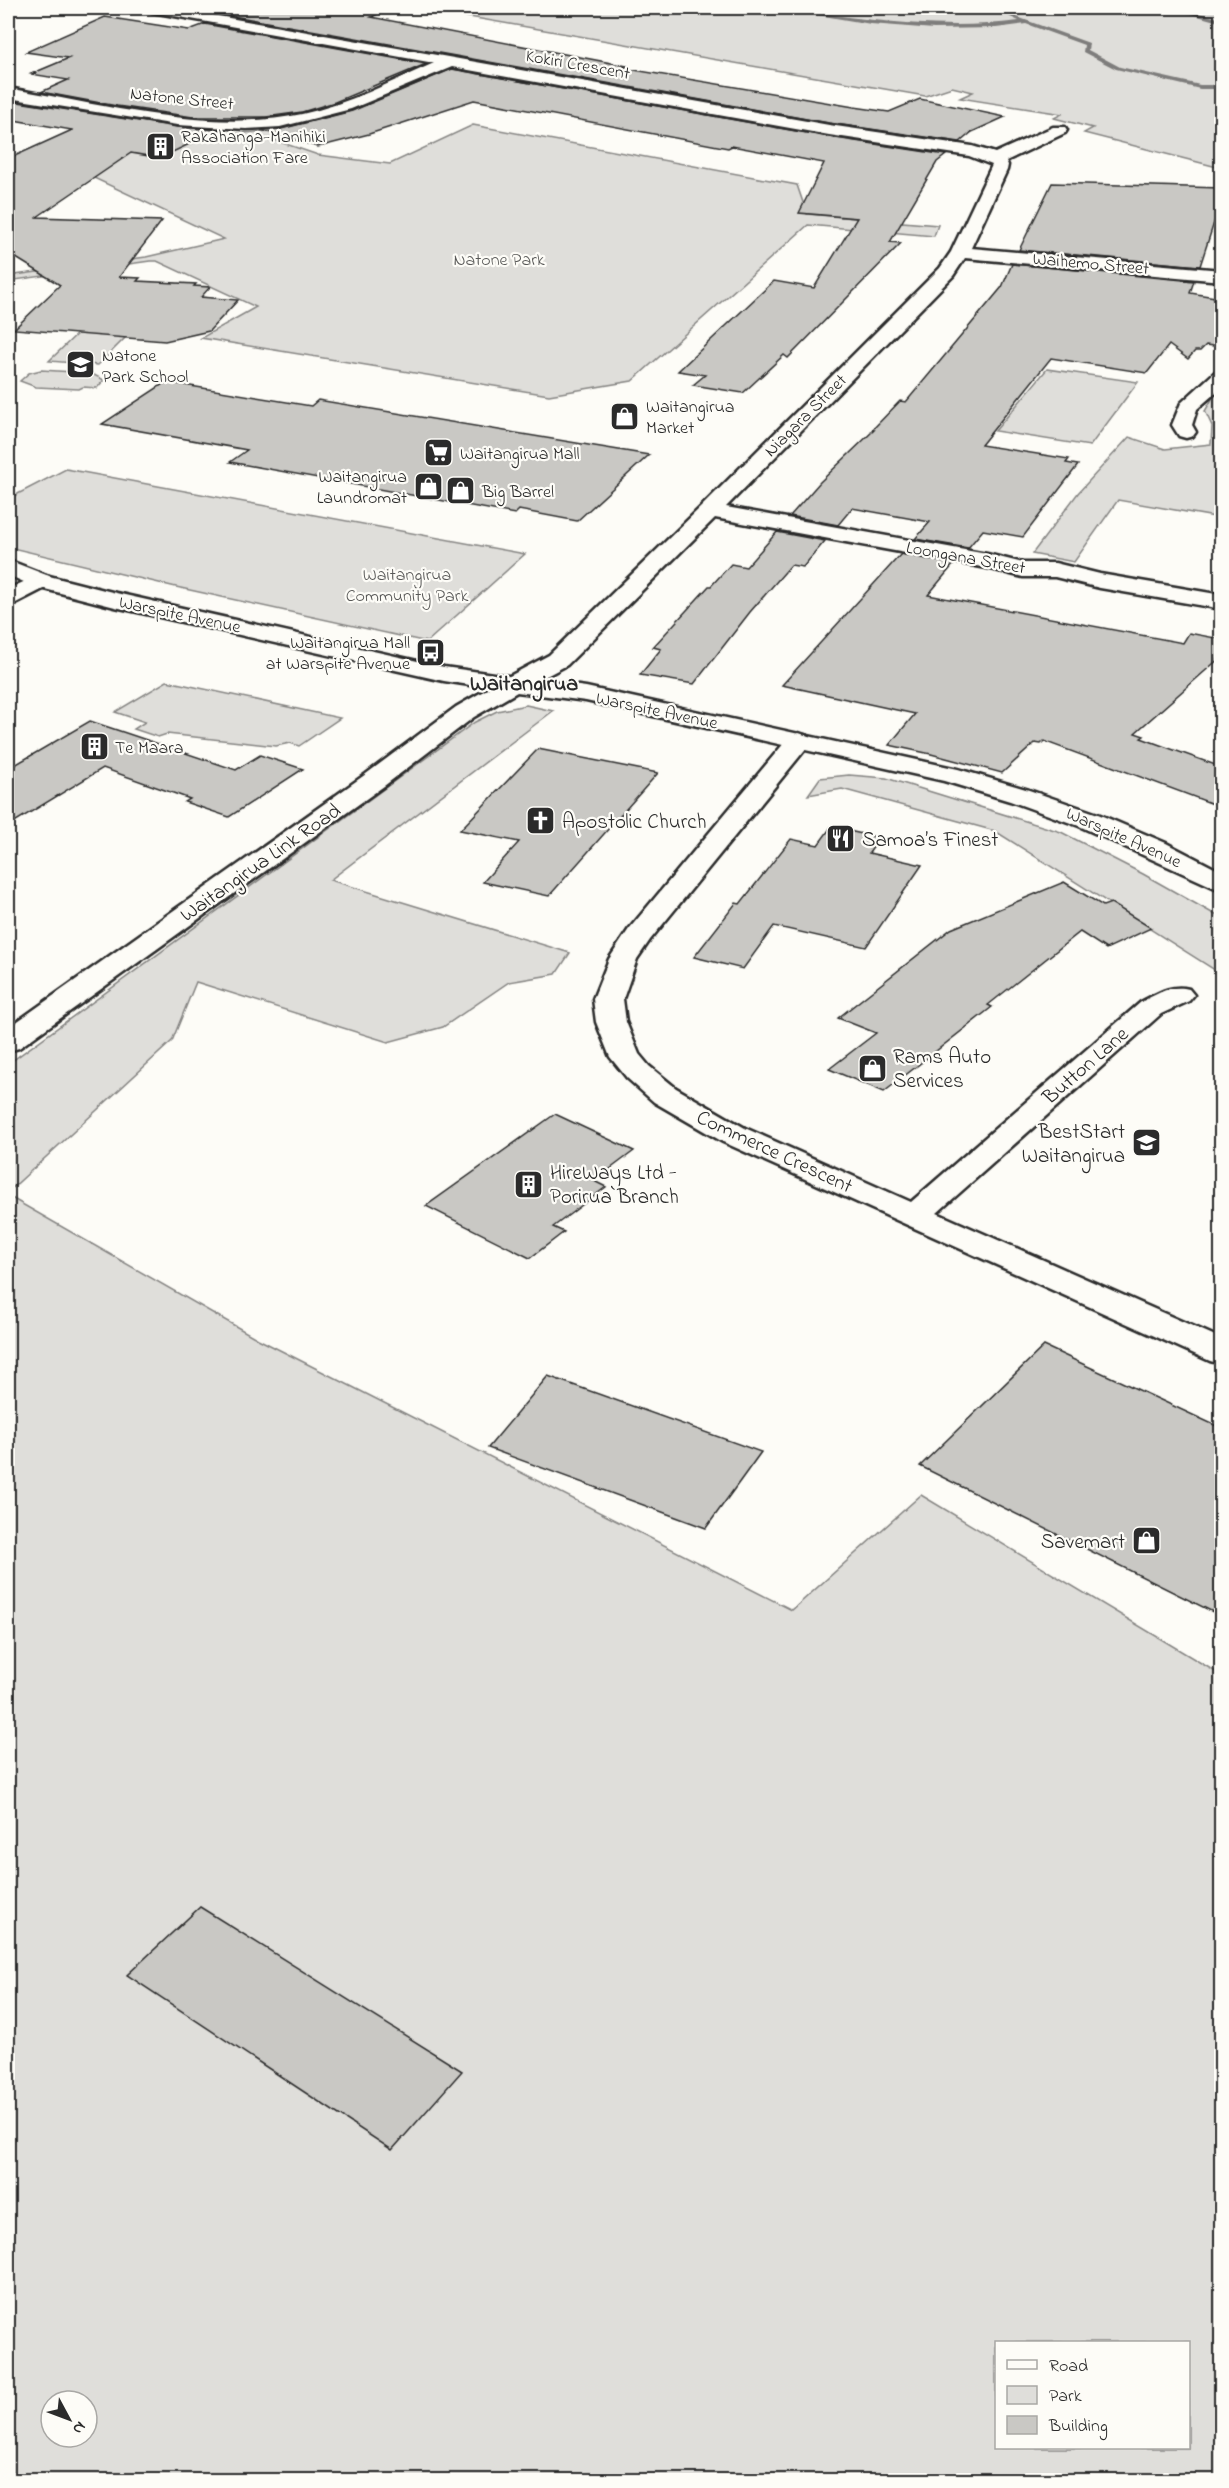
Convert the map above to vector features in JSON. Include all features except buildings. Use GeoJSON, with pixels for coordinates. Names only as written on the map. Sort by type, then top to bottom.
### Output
{"type":"FeatureCollection","features":[{"type":"Feature","properties":{"kind":"street","name":"Kokiri Crescent"},"geometry":{"type":"LineString","coordinates":[[152,8],[829,130],[972,151],[996,159]]}},
{"type":"Feature","properties":{"kind":"street","name":"Natone Street"},"geometry":{"type":"LineString","coordinates":[[8,93],[188,121],[282,122],[355,102],[452,61]]}},
{"type":"Feature","properties":{"kind":"street"},"geometry":{"type":"LineString","coordinates":[[996,159],[1059,130]]}},
{"type":"Feature","properties":{"kind":"street","name":"Niagara Street"},"geometry":{"type":"LineString","coordinates":[[513,684],[558,660],[710,512],[947,272],[960,252],[999,170],[1000,165],[996,159]]}},
{"type":"Feature","properties":{"kind":"street","name":"Waihemo Street"},"geometry":{"type":"LineString","coordinates":[[960,252],[1221,276]]}},
{"type":"Feature","properties":{"kind":"street"},"geometry":{"type":"LineString","coordinates":[[1186,432],[1182,424],[1188,406],[1221,376]]}},
{"type":"Feature","properties":{"kind":"street","name":"Loongana Street"},"geometry":{"type":"LineString","coordinates":[[710,512],[987,561],[1013,568],[1050,569],[1100,581],[1221,602]]}},
{"type":"Feature","properties":{"kind":"street","name":"Warspite Avenue"},"geometry":{"type":"LineString","coordinates":[[8,567],[41,581],[115,600],[444,674],[586,694],[950,774],[1032,799],[1122,834],[1221,883]]}},
{"type":"Feature","properties":{"kind":"street"},"geometry":{"type":"LineString","coordinates":[[8,598],[41,581]]}},
{"type":"Feature","properties":{"kind":"street","name":"Waitangirua Link Road"},"geometry":{"type":"LineString","coordinates":[[8,1042],[375,780],[465,712],[513,684]]}},
{"type":"Feature","properties":{"kind":"street","name":"Commerce Crescent"},"geometry":{"type":"LineString","coordinates":[[799,741],[639,935],[622,959],[608,999],[611,1022],[625,1057],[638,1072],[665,1095],[734,1136],[1221,1353]]}},
{"type":"Feature","properties":{"kind":"street","name":"Button Lane"},"geometry":{"type":"LineString","coordinates":[[915,1215],[1151,1008],[1179,995]]}},
{"type":"Feature","properties":{"kind":"green space"},"geometry":{"type":"Polygon","coordinates":[[[417,8],[1221,8],[1221,168],[1084,133],[1093,128],[1054,118],[1062,114],[960,98],[973,92],[952,87],[925,96],[417,8]]]}},
{"type":"Feature","properties":{"kind":"green space","name":"Natone Park"},"geometry":{"type":"Polygon","coordinates":[[[473,125],[797,185],[807,214],[938,225],[934,236],[808,225],[632,381],[549,395],[201,338],[256,307],[157,261],[8,281],[8,276],[146,257],[224,239],[62,163],[186,132],[232,134],[277,130],[277,141],[318,155],[390,164],[473,125]]]}},
{"type":"Feature","properties":{"kind":"green space"},"geometry":{"type":"Polygon","coordinates":[[[81,330],[129,334],[98,365],[49,361],[81,330]]]}},
{"type":"Feature","properties":{"kind":"green space"},"geometry":{"type":"Polygon","coordinates":[[[1047,369],[1138,382],[1090,446],[995,431],[1047,369]]]}},
{"type":"Feature","properties":{"kind":"green space"},"geometry":{"type":"Polygon","coordinates":[[[41,370],[90,373],[104,380],[97,388],[79,389],[36,387],[20,381],[29,373],[41,370]]]}},
{"type":"Feature","properties":{"kind":"green space"},"geometry":{"type":"Polygon","coordinates":[[[1221,387],[1221,518],[1118,500],[1074,562],[1032,554],[1078,493],[1129,437],[1165,449],[1211,444],[1212,426],[1205,411],[1221,387]]]}},
{"type":"Feature","properties":{"kind":"green space","name":"Waitangirua Community Park"},"geometry":{"type":"Polygon","coordinates":[[[66,469],[525,554],[427,642],[176,587],[8,547],[8,499],[66,469]]]}},
{"type":"Feature","properties":{"kind":"green space"},"geometry":{"type":"Polygon","coordinates":[[[167,681],[340,718],[299,746],[290,743],[276,746],[167,734],[158,737],[134,729],[145,722],[115,712],[167,681]]]}},
{"type":"Feature","properties":{"kind":"green space"},"geometry":{"type":"Polygon","coordinates":[[[526,705],[553,711],[330,880],[570,953],[556,974],[509,982],[443,1027],[388,1042],[196,982],[172,1041],[8,1192],[8,1064],[475,722],[497,711],[526,705]]]}},
{"type":"Feature","properties":{"kind":"green space"},"geometry":{"type":"Polygon","coordinates":[[[849,775],[886,778],[1061,832],[1143,874],[1221,918],[1221,974],[995,831],[842,789],[808,795],[820,778],[849,775]]]}},
{"type":"Feature","properties":{"kind":"green space"},"geometry":{"type":"Polygon","coordinates":[[[8,1196],[258,1339],[792,1610],[921,1495],[1221,1675],[1221,2480],[8,2480],[8,1196]]]}},
{"type":"Feature","properties":{"kind":"waterway"},"geometry":{"type":"LineString","coordinates":[[779,8],[871,22],[934,27],[965,28],[1026,22]]}},
{"type":"Feature","properties":{"kind":"waterway"},"geometry":{"type":"LineString","coordinates":[[1005,8],[1006,13],[1026,22]]}},
{"type":"Feature","properties":{"kind":"waterway"},"geometry":{"type":"LineString","coordinates":[[1173,8],[1222,21]]}},
{"type":"Feature","properties":{"kind":"waterway"},"geometry":{"type":"LineString","coordinates":[[1026,22],[1087,44],[1085,51],[1118,68],[1200,87],[1222,87]]}},
{"type":"Feature","properties":{"kind":"waterway"},"geometry":{"type":"LineString","coordinates":[[1222,103],[1219,104],[1222,106]]}},
{"type":"Feature","properties":{"kind":"place","name":"Rakahanga-Manihiki Association Fare"},"geometry":{"type":"Point","coordinates":[160,146]}},
{"type":"Feature","properties":{"kind":"place","name":"Natone Park School"},"geometry":{"type":"Point","coordinates":[81,365]}},
{"type":"Feature","properties":{"kind":"place","name":"Waitangirua Market"},"geometry":{"type":"Point","coordinates":[625,416]}},
{"type":"Feature","properties":{"kind":"place","name":"Waitangirua Mall"},"geometry":{"type":"Point","coordinates":[439,453]}},
{"type":"Feature","properties":{"kind":"place","name":"Waitangirua Laundromat"},"geometry":{"type":"Point","coordinates":[428,486]}},
{"type":"Feature","properties":{"kind":"place","name":"Big Barrel"},"geometry":{"type":"Point","coordinates":[461,491]}},
{"type":"Feature","properties":{"kind":"place","name":"Waitangirua Mall at Warspite Avenue"},"geometry":{"type":"Point","coordinates":[431,652]}},
{"type":"Feature","properties":{"kind":"place","name":"Te Maara"},"geometry":{"type":"Point","coordinates":[94,747]}},
{"type":"Feature","properties":{"kind":"place","name":"Apostolic Church"},"geometry":{"type":"Point","coordinates":[541,821]}},
{"type":"Feature","properties":{"kind":"place","name":"Samoa’s Finest"},"geometry":{"type":"Point","coordinates":[841,839]}},
{"type":"Feature","properties":{"kind":"place","name":"Rams Auto Services"},"geometry":{"type":"Point","coordinates":[872,1068]}},
{"type":"Feature","properties":{"kind":"place","name":"BestStart Waitangirua"},"geometry":{"type":"Point","coordinates":[1146,1143]}},
{"type":"Feature","properties":{"kind":"place","name":"HireWays Ltd - Porirua Branch"},"geometry":{"type":"Point","coordinates":[529,1184]}},
{"type":"Feature","properties":{"kind":"place","name":"Savemart"},"geometry":{"type":"Point","coordinates":[1146,1541]}},
{"type":"Feature","properties":{"kind":"district","name":"Waitangirua"},"geometry":{"type":"Point","coordinates":[524,682]}}]}
